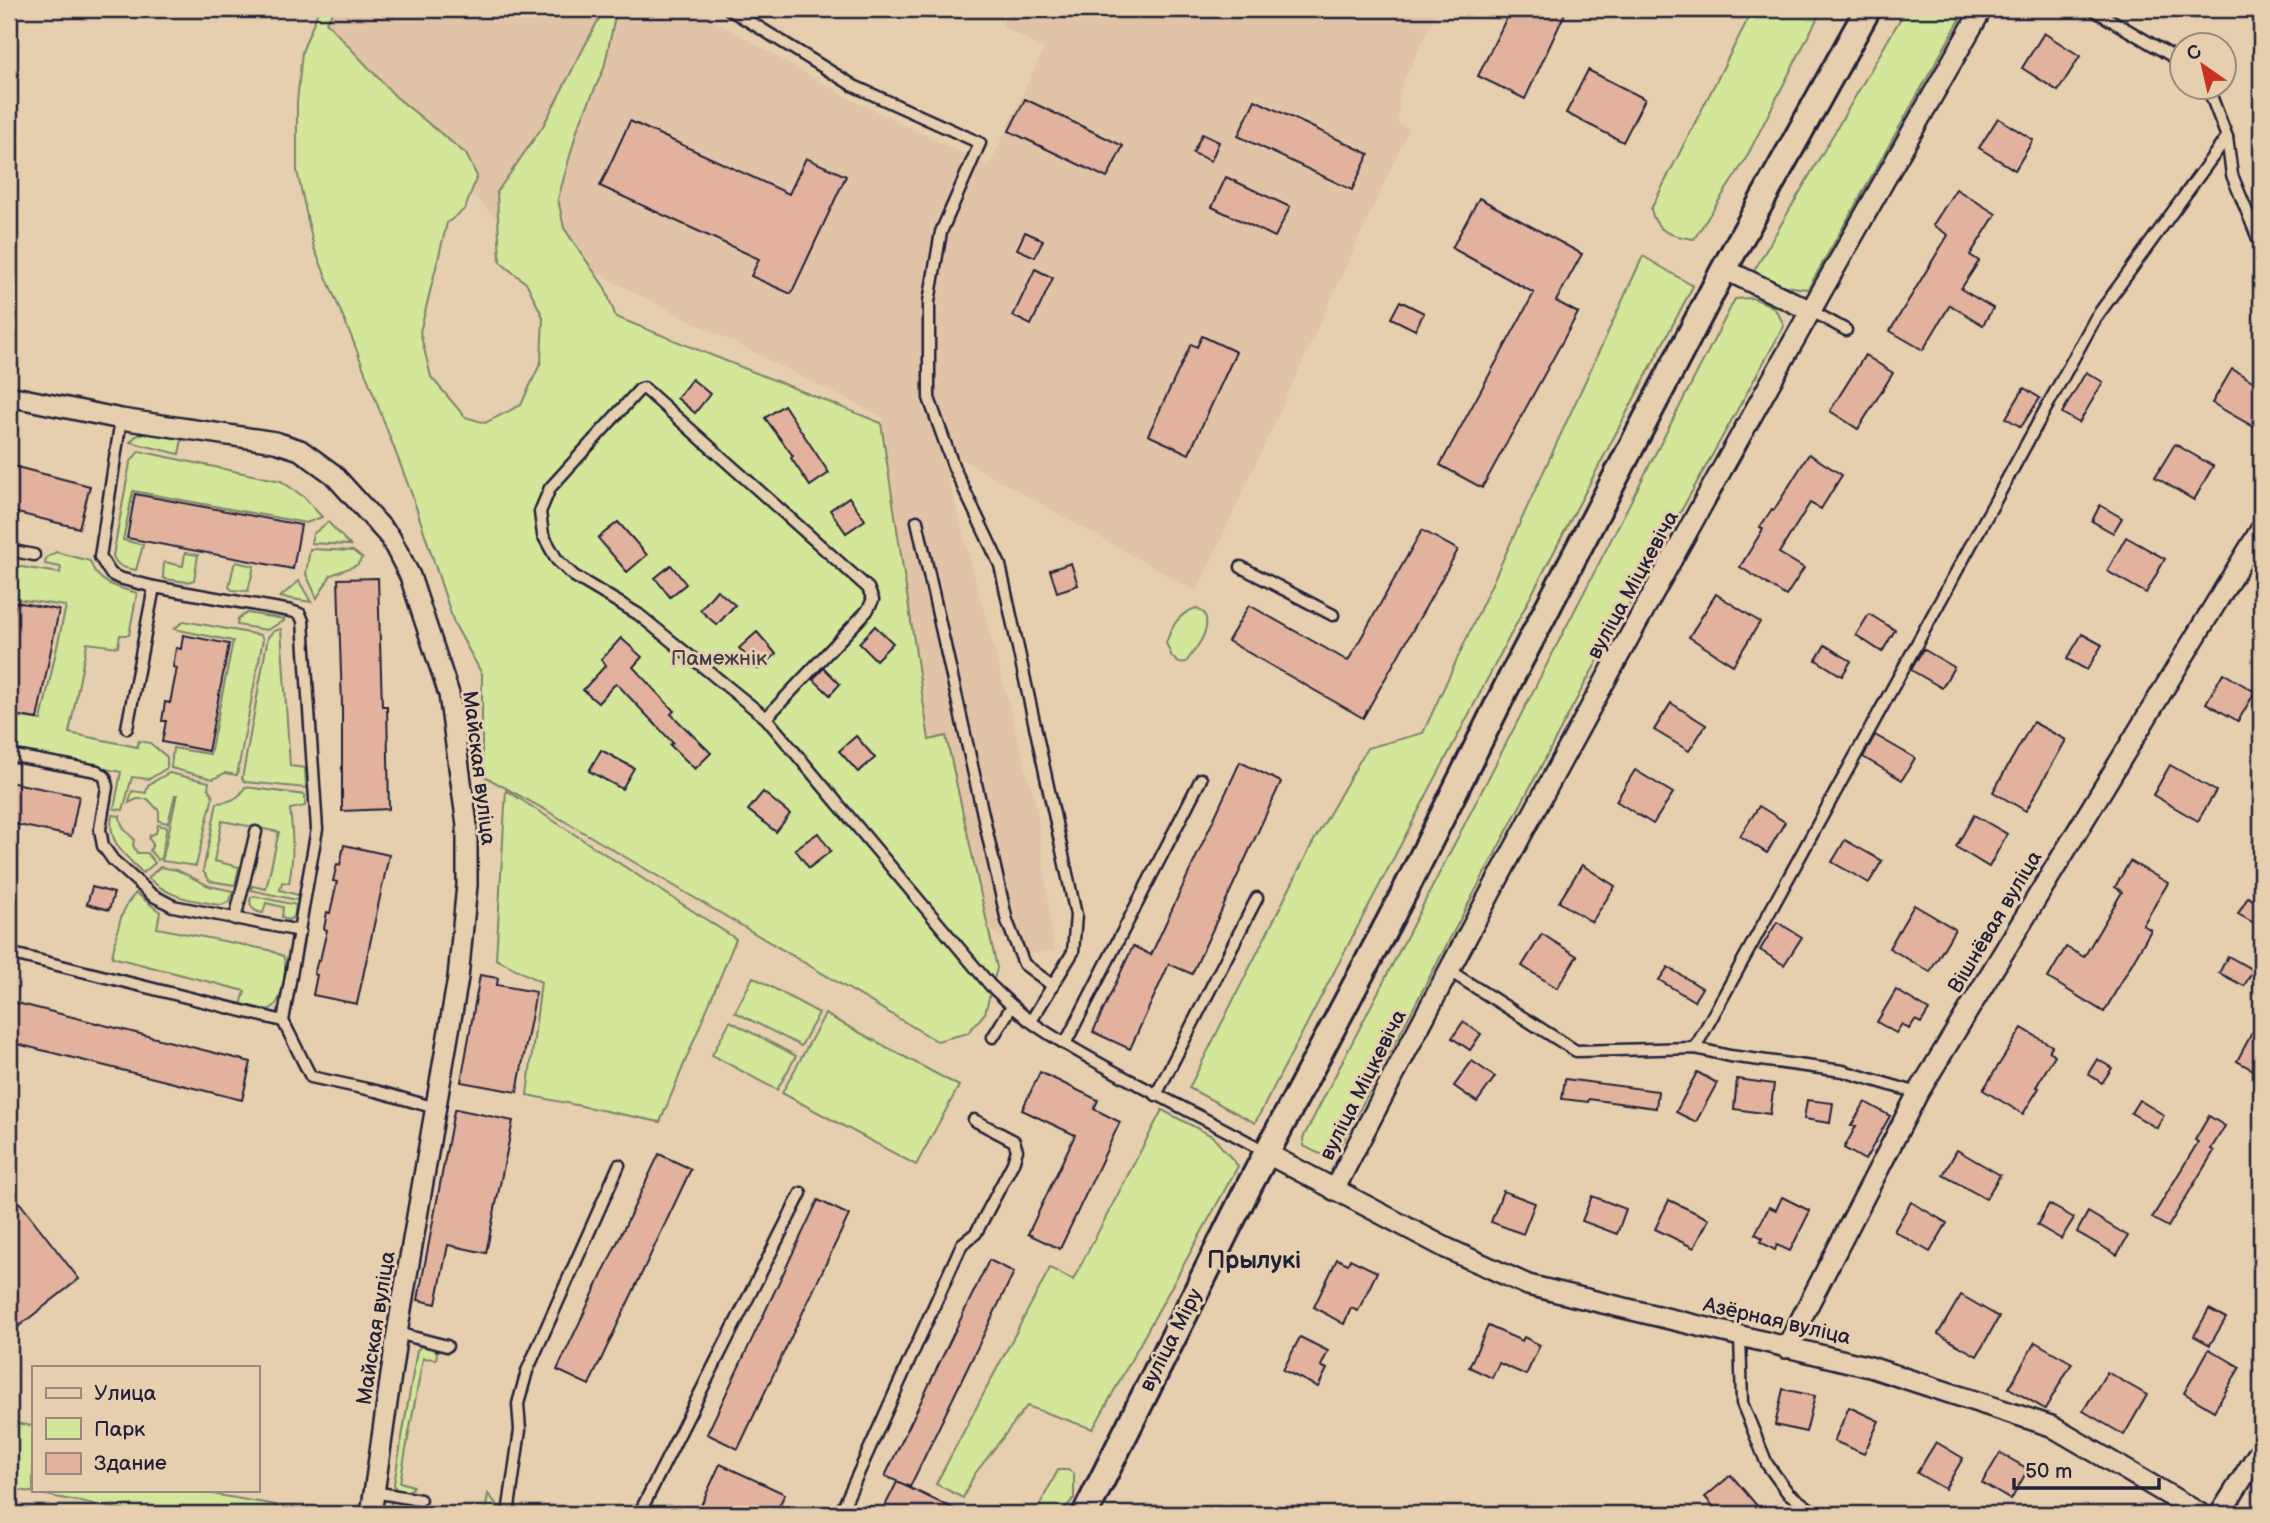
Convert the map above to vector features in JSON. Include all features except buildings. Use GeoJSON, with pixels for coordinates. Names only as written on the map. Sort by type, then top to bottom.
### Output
{"type":"FeatureCollection","features":[{"type":"Feature","properties":{"kind":"street","name":"вуліца Міру"},"geometry":{"type":"LineString","coordinates":[[1085,1514],[1266,1153],[1405,891],[1510,680],[1724,269],[1868,9]]}},
{"type":"Feature","properties":{"kind":"street","name":"вуліца Міцкевіча"},"geometry":{"type":"LineString","coordinates":[[1334,1190],[1448,970],[1810,310],[1982,9]]}},
{"type":"Feature","properties":{"kind":"street"},"geometry":{"type":"LineString","coordinates":[[1724,269],[1810,310]]}},
{"type":"Feature","properties":{"kind":"street","name":"Майская вуліца"},"geometry":{"type":"LineString","coordinates":[[9,396],[121,419],[275,442],[300,450],[333,474],[390,537],[410,576],[449,694],[467,825],[467,885],[458,978],[397,1333],[371,1514]]}},
{"type":"Feature","properties":{"kind":"street","name":"Вішнёвая вуліца"},"geometry":{"type":"LineString","coordinates":[[1786,1348],[1918,1093],[2261,529]]}},
{"type":"Feature","properties":{"kind":"street","name":"Азёрная вуліца"},"geometry":{"type":"LineString","coordinates":[[1266,1153],[1447,1248],[1528,1284],[1870,1367],[2051,1426],[2202,1514]]}},
{"type":"Feature","properties":{"kind":"street"},"geometry":{"type":"LineString","coordinates":[[2220,1514],[2261,1449]]}},
{"type":"Feature","properties":{"kind":"lane"},"geometry":{"type":"LineString","coordinates":[[729,9],[854,86],[980,144],[941,232],[929,302],[929,398],[954,468],[1000,565],[1076,915],[1073,952],[1031,1021]]}},
{"type":"Feature","properties":{"kind":"lane"},"geometry":{"type":"LineString","coordinates":[[2092,9],[2168,54]]}},
{"type":"Feature","properties":{"kind":"lane"},"geometry":{"type":"LineString","coordinates":[[2213,102],[2227,137],[2232,175],[2261,246]]}},
{"type":"Feature","properties":{"kind":"lane"},"geometry":{"type":"LineString","coordinates":[[1695,1048],[2095,319],[2227,137]]}},
{"type":"Feature","properties":{"kind":"lane"},"geometry":{"type":"LineString","coordinates":[[1810,310],[1846,330]]}},
{"type":"Feature","properties":{"kind":"lane"},"geometry":{"type":"LineString","coordinates":[[766,719],[867,611],[873,600],[868,588],[643,388],[550,488],[540,512],[543,535],[556,560],[574,576],[638,614],[766,719],[990,985],[1012,1006],[1065,1044],[1156,1095],[1217,1124],[1266,1153]]}},
{"type":"Feature","properties":{"kind":"lane"},"geometry":{"type":"LineString","coordinates":[[121,419],[100,557],[111,574],[154,587],[292,611],[300,614],[303,621],[317,829],[283,1021],[311,1077],[436,1108]]}},
{"type":"Feature","properties":{"kind":"lane"},"geometry":{"type":"LineString","coordinates":[[917,521],[1007,921],[1024,964],[1053,986]]}},
{"type":"Feature","properties":{"kind":"lane"},"geometry":{"type":"LineString","coordinates":[[9,551],[34,555]]}},
{"type":"Feature","properties":{"kind":"lane"},"geometry":{"type":"LineString","coordinates":[[1241,567],[1333,615]]}},
{"type":"Feature","properties":{"kind":"lane"},"geometry":{"type":"LineString","coordinates":[[127,728],[154,587]]}},
{"type":"Feature","properties":{"kind":"lane"},"geometry":{"type":"LineString","coordinates":[[9,755],[97,771],[105,778],[107,787],[100,829],[103,846],[113,860],[161,902],[300,931]]}},
{"type":"Feature","properties":{"kind":"lane"},"geometry":{"type":"LineString","coordinates":[[1065,1044],[1201,779]]}},
{"type":"Feature","properties":{"kind":"lane"},"geometry":{"type":"LineString","coordinates":[[235,919],[256,832]]}},
{"type":"Feature","properties":{"kind":"lane"},"geometry":{"type":"LineString","coordinates":[[1156,1095],[1256,898]]}},
{"type":"Feature","properties":{"kind":"lane"},"geometry":{"type":"LineString","coordinates":[[9,953],[283,1021]]}},
{"type":"Feature","properties":{"kind":"lane"},"geometry":{"type":"LineString","coordinates":[[1448,970],[1576,1051],[1695,1048],[1730,1056],[1843,1072],[1918,1093]]}},
{"type":"Feature","properties":{"kind":"lane"},"geometry":{"type":"LineString","coordinates":[[993,1037],[1012,1006]]}},
{"type":"Feature","properties":{"kind":"lane"},"geometry":{"type":"LineString","coordinates":[[840,1514],[962,1244],[976,1233],[1013,1163],[1017,1150],[1014,1141],[975,1120]]}},
{"type":"Feature","properties":{"kind":"lane"},"geometry":{"type":"LineString","coordinates":[[508,1514],[520,1430],[518,1404],[527,1371],[619,1165]]}},
{"type":"Feature","properties":{"kind":"lane"},"geometry":{"type":"LineString","coordinates":[[639,1514],[801,1193]]}},
{"type":"Feature","properties":{"kind":"lane"},"geometry":{"type":"LineString","coordinates":[[397,1333],[447,1346]]}},
{"type":"Feature","properties":{"kind":"lane"},"geometry":{"type":"LineString","coordinates":[[1740,1336],[1742,1403],[1768,1464],[1787,1493],[1817,1514]]}},
{"type":"Feature","properties":{"kind":"lane"},"geometry":{"type":"LineString","coordinates":[[374,1492],[420,1500]]}},
{"type":"Feature","properties":{"kind":"shaded area"},"geometry":{"type":"Polygon","coordinates":[[[335,9],[695,9],[847,97],[989,166],[1044,49],[1003,27],[1005,9],[1438,9],[1400,89],[1398,123],[1409,129],[1197,592],[940,447],[1037,809],[1054,950],[1028,954],[988,929],[946,736],[928,737],[881,423],[884,418],[504,227],[318,32],[335,9]]]}},
{"type":"Feature","properties":{"kind":"green space","name":"Памежнік"},"geometry":{"type":"Polygon","coordinates":[[[319,9],[335,9],[326,22],[395,96],[466,154],[477,176],[465,209],[447,223],[420,332],[431,377],[465,417],[485,423],[521,405],[541,362],[543,317],[527,284],[500,262],[497,192],[543,126],[604,9],[612,9],[616,12],[604,68],[578,127],[558,199],[564,228],[605,288],[616,317],[881,423],[929,740],[946,736],[997,968],[985,1013],[968,1033],[937,1041],[482,775],[482,674],[454,623],[412,495],[352,338],[314,248],[297,171],[297,103],[302,52],[319,9]]]}},
{"type":"Feature","properties":{"kind":"green space"},"geometry":{"type":"Polygon","coordinates":[[[1753,9],[1822,9],[1744,162],[1694,239],[1672,235],[1661,228],[1651,209],[1753,9]]]}},
{"type":"Feature","properties":{"kind":"green space"},"geometry":{"type":"Polygon","coordinates":[[[1906,9],[1966,9],[1808,289],[1766,279],[1754,271],[1906,9]]]}},
{"type":"Feature","properties":{"kind":"green space"},"geometry":{"type":"Polygon","coordinates":[[[1643,256],[1693,286],[1255,1123],[1189,1088],[1311,846],[1367,748],[1423,733],[1643,256]]]}},
{"type":"Feature","properties":{"kind":"green space"},"geometry":{"type":"Polygon","coordinates":[[[1752,298],[1772,307],[1784,326],[1583,687],[1343,1141],[1329,1153],[1321,1154],[1311,1150],[1304,1146],[1303,1138],[1735,299],[1752,298]]]}},
{"type":"Feature","properties":{"kind":"green space"},"geometry":{"type":"Polygon","coordinates":[[[147,432],[182,439],[179,454],[130,442],[136,436],[147,432]]]}},
{"type":"Feature","properties":{"kind":"green space"},"geometry":{"type":"Polygon","coordinates":[[[139,451],[281,481],[304,497],[322,517],[306,523],[133,491],[123,540],[143,545],[136,570],[125,568],[117,563],[113,556],[130,463],[139,451]]]}},
{"type":"Feature","properties":{"kind":"green space"},"geometry":{"type":"Polygon","coordinates":[[[328,522],[350,545],[311,543],[313,534],[328,522]]]}},
{"type":"Feature","properties":{"kind":"green space"},"geometry":{"type":"Polygon","coordinates":[[[310,549],[353,551],[362,558],[357,565],[331,575],[317,598],[306,574],[310,549]]]}},
{"type":"Feature","properties":{"kind":"green space"},"geometry":{"type":"Polygon","coordinates":[[[56,552],[90,561],[97,575],[103,580],[137,593],[129,635],[120,635],[118,647],[87,643],[69,733],[137,747],[139,741],[150,743],[167,757],[167,768],[149,779],[132,777],[123,810],[114,809],[121,772],[9,749],[9,715],[41,720],[66,606],[9,598],[9,569],[15,566],[60,573],[61,567],[45,564],[46,558],[56,552]]]}},
{"type":"Feature","properties":{"kind":"green space"},"geometry":{"type":"Polygon","coordinates":[[[185,553],[198,555],[194,580],[187,582],[165,579],[164,562],[183,566],[185,553]]]}},
{"type":"Feature","properties":{"kind":"green space"},"geometry":{"type":"Polygon","coordinates":[[[236,562],[254,566],[248,591],[232,590],[229,587],[236,562]]]}},
{"type":"Feature","properties":{"kind":"green space"},"geometry":{"type":"Polygon","coordinates":[[[299,581],[311,602],[280,597],[299,581]]]}},
{"type":"Feature","properties":{"kind":"green space"},"geometry":{"type":"Polygon","coordinates":[[[1196,608],[1205,614],[1206,627],[1186,662],[1179,663],[1172,657],[1166,643],[1176,621],[1196,608]]]}},
{"type":"Feature","properties":{"kind":"green space"},"geometry":{"type":"Polygon","coordinates":[[[247,613],[284,621],[267,630],[237,625],[238,619],[247,613]]]}},
{"type":"Feature","properties":{"kind":"green space"},"geometry":{"type":"Polygon","coordinates":[[[184,621],[260,635],[263,639],[237,775],[225,773],[213,779],[171,768],[173,748],[210,754],[233,641],[174,629],[184,621]]]}},
{"type":"Feature","properties":{"kind":"green space"},"geometry":{"type":"Polygon","coordinates":[[[281,629],[290,766],[305,768],[306,788],[245,782],[242,779],[268,637],[281,629]]]}},
{"type":"Feature","properties":{"kind":"green space"},"geometry":{"type":"Polygon","coordinates":[[[169,773],[209,782],[208,788],[213,796],[196,866],[162,861],[177,795],[168,823],[159,821],[159,811],[148,799],[137,799],[129,803],[132,791],[146,793],[148,785],[169,773]]]}},
{"type":"Feature","properties":{"kind":"green space"},"geometry":{"type":"Polygon","coordinates":[[[245,787],[305,795],[305,806],[290,809],[291,873],[289,883],[282,882],[280,890],[298,895],[297,900],[251,890],[252,886],[266,889],[279,832],[222,821],[214,861],[239,867],[235,885],[210,881],[203,871],[217,803],[234,799],[245,787]]]}},
{"type":"Feature","properties":{"kind":"green space"},"geometry":{"type":"Polygon","coordinates":[[[506,790],[736,939],[660,1122],[527,1095],[541,982],[496,959],[506,790]]]}},
{"type":"Feature","properties":{"kind":"green space"},"geometry":{"type":"Polygon","coordinates":[[[112,815],[120,816],[124,829],[134,839],[133,845],[137,853],[147,853],[155,863],[143,873],[115,841],[111,825],[112,815]]]}},
{"type":"Feature","properties":{"kind":"green space"},"geometry":{"type":"Polygon","coordinates":[[[158,825],[167,827],[161,858],[158,860],[150,851],[153,844],[149,839],[150,835],[156,833],[158,825]]]}},
{"type":"Feature","properties":{"kind":"green space"},"geometry":{"type":"Polygon","coordinates":[[[160,867],[177,870],[209,886],[233,891],[231,897],[227,903],[219,905],[173,894],[148,878],[160,867]]]}},
{"type":"Feature","properties":{"kind":"green space"},"geometry":{"type":"Polygon","coordinates":[[[136,893],[160,912],[157,928],[269,950],[283,956],[283,984],[274,1006],[263,1010],[241,1005],[245,991],[112,957],[122,914],[136,893]]]}},
{"type":"Feature","properties":{"kind":"green space"},"geometry":{"type":"Polygon","coordinates":[[[251,897],[296,905],[294,917],[288,920],[282,917],[283,907],[266,903],[263,913],[257,911],[250,903],[251,897]]]}},
{"type":"Feature","properties":{"kind":"green space"},"geometry":{"type":"Polygon","coordinates":[[[753,977],[819,1013],[801,1046],[735,1012],[753,977]]]}},
{"type":"Feature","properties":{"kind":"green space"},"geometry":{"type":"Polygon","coordinates":[[[825,1014],[959,1086],[916,1165],[782,1093],[825,1014]]]}},
{"type":"Feature","properties":{"kind":"green space"},"geometry":{"type":"Polygon","coordinates":[[[730,1021],[796,1056],[777,1090],[712,1055],[730,1021]]]}},
{"type":"Feature","properties":{"kind":"green space"},"geometry":{"type":"Polygon","coordinates":[[[1162,1110],[1212,1136],[1238,1166],[1093,1429],[1027,1406],[974,1475],[963,1498],[936,1484],[1050,1268],[1073,1280],[1162,1110]]]}},
{"type":"Feature","properties":{"kind":"green space"},"geometry":{"type":"Polygon","coordinates":[[[422,1346],[433,1347],[437,1353],[436,1359],[423,1358],[400,1482],[413,1486],[406,1492],[396,1490],[394,1484],[417,1350],[422,1346]]]}},
{"type":"Feature","properties":{"kind":"green space"},"geometry":{"type":"Polygon","coordinates":[[[9,1422],[32,1426],[32,1492],[201,1492],[276,1505],[275,1514],[144,1514],[9,1488],[9,1422]]]}},
{"type":"Feature","properties":{"kind":"green space"},"geometry":{"type":"Polygon","coordinates":[[[1058,1470],[1068,1470],[1074,1474],[1074,1498],[1060,1514],[1035,1514],[1058,1470]]]}},
{"type":"Feature","properties":{"kind":"green space"},"geometry":{"type":"Polygon","coordinates":[[[488,1494],[504,1513],[504,1514],[485,1514],[488,1494]]]}},
{"type":"Feature","properties":{"kind":"green space"},"geometry":{"type":"Polygon","coordinates":[[[393,1501],[403,1503],[408,1508],[407,1513],[388,1514],[393,1501]]]}},
{"type":"Feature","properties":{"kind":"district","name":"Прылукі"},"geometry":{"type":"Point","coordinates":[1254,1260]}}]}
